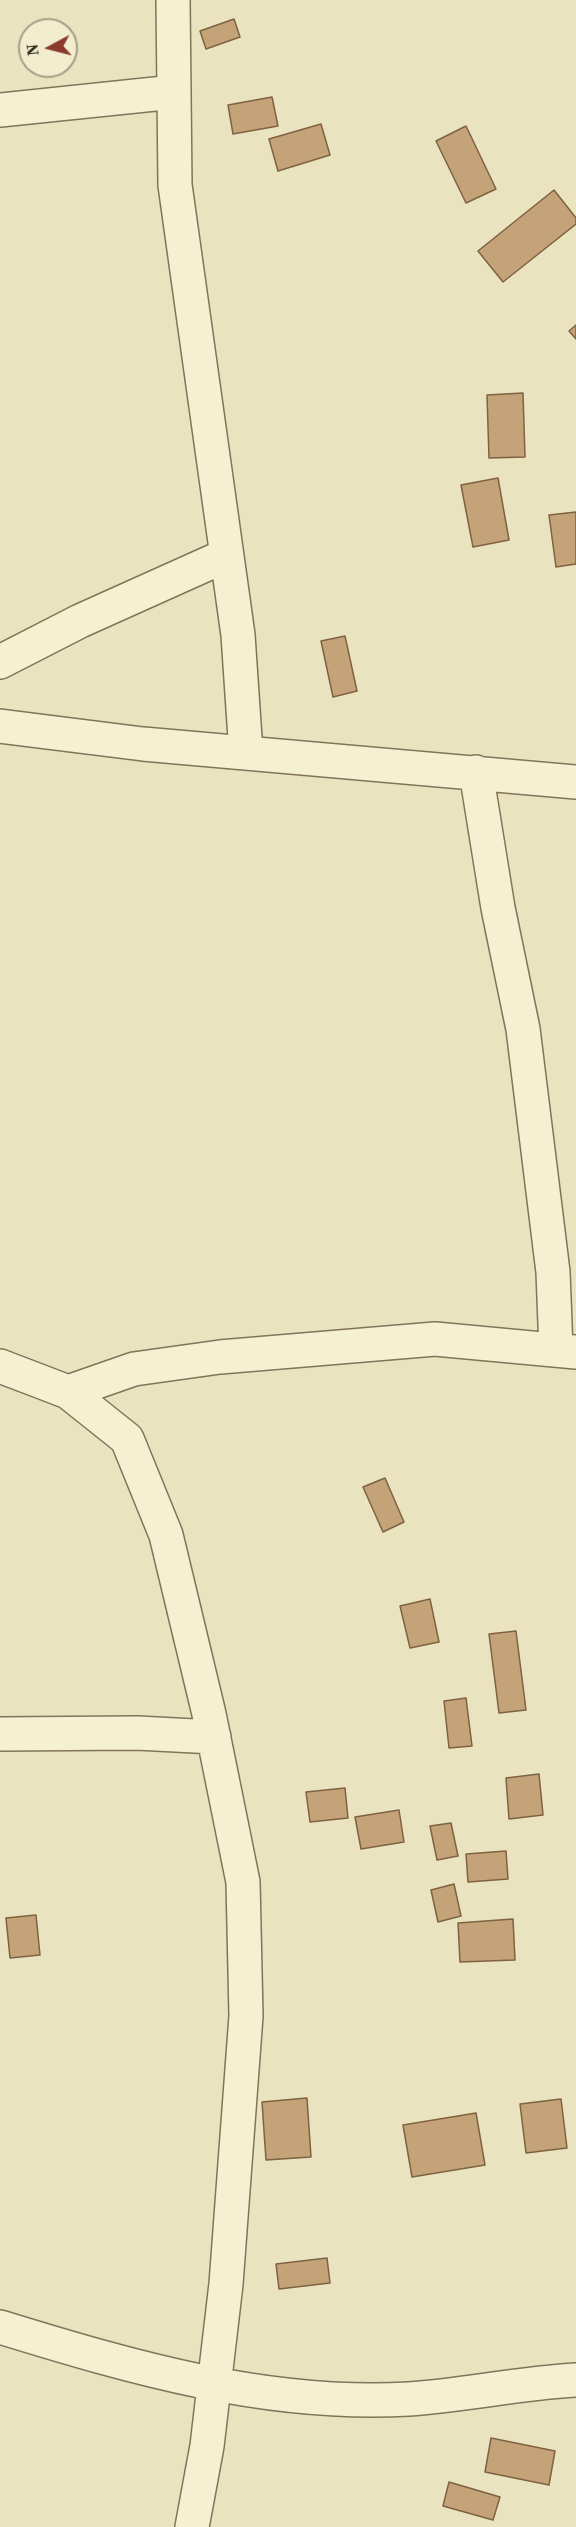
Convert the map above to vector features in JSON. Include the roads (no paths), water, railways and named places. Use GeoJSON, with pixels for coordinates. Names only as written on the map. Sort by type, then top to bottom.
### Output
{"type":"FeatureCollection","features":[{"type":"Feature","properties":{"kind":"street"},"geometry":{"type":"LineString","coordinates":[[173,0],[175,185],[238,635],[246,753]]}},
{"type":"Feature","properties":{"kind":"street"},"geometry":{"type":"LineString","coordinates":[[0,110],[174,92]]}},
{"type":"Feature","properties":{"kind":"street"},"geometry":{"type":"LineString","coordinates":[[0,662],[80,621],[227,555]]}},
{"type":"Feature","properties":{"kind":"street"},"geometry":{"type":"LineString","coordinates":[[0,726],[143,744],[576,782]]}},
{"type":"Feature","properties":{"kind":"street"},"geometry":{"type":"LineString","coordinates":[[68,1392],[134,1369],[220,1357],[435,1340],[566,1351],[523,1029],[498,908],[476,772]]}},
{"type":"Feature","properties":{"kind":"street"},"geometry":{"type":"LineString","coordinates":[[0,1366],[68,1392],[127,1439],[166,1535],[214,1737],[243,1882],[246,2016],[225,2284],[207,2446],[192,2527]]}},
{"type":"Feature","properties":{"kind":"street"},"geometry":{"type":"LineString","coordinates":[[3,1742],[137,1733],[214,1737]]}},
{"type":"Feature","properties":{"kind":"street"},"geometry":{"type":"LineString","coordinates":[[0,2327],[105,2359],[214,2385],[295,2397],[409,2399],[576,2380]]}}]}
